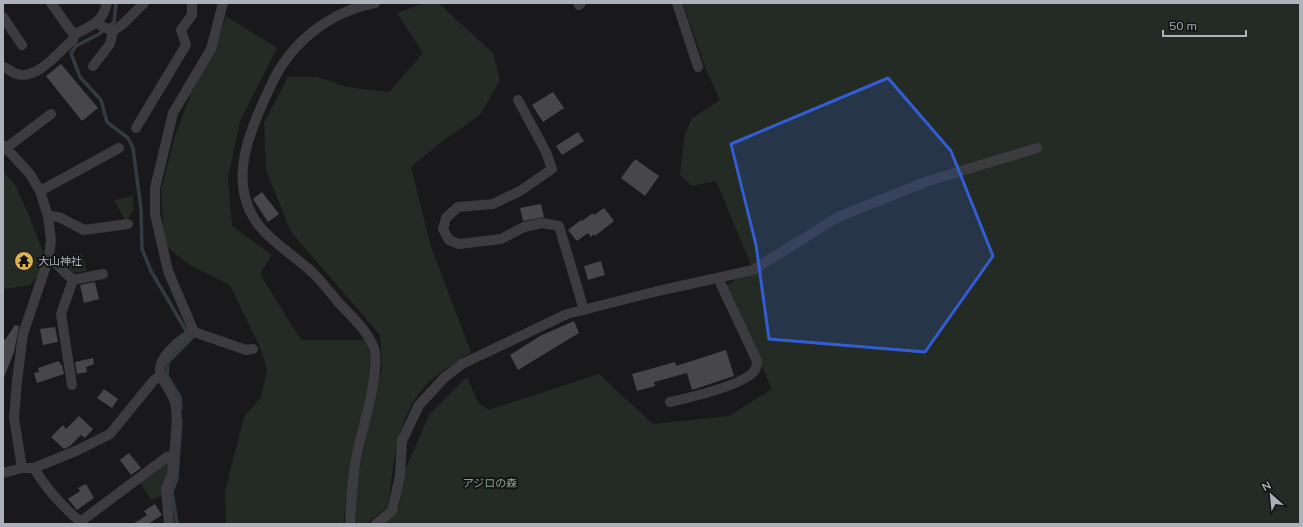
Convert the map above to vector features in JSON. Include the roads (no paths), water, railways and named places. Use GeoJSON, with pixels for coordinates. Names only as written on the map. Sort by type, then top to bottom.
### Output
{"type":"FeatureCollection","features":[{"type":"Feature","properties":{"kind":"street"},"geometry":{"type":"LineString","coordinates":[[51,3],[74,35]]}},
{"type":"Feature","properties":{"kind":"street"},"geometry":{"type":"LineString","coordinates":[[93,66],[110,44],[104,15],[107,3]]}},
{"type":"Feature","properties":{"kind":"street"},"geometry":{"type":"LineString","coordinates":[[74,35],[123,24],[144,3]]}},
{"type":"Feature","properties":{"kind":"street"},"geometry":{"type":"LineString","coordinates":[[136,128],[186,45],[181,30],[192,15],[192,3]]}},
{"type":"Feature","properties":{"kind":"street"},"geometry":{"type":"LineString","coordinates":[[223,3],[211,49],[173,114],[155,188],[155,214],[168,271],[194,332],[246,350],[253,349]]}},
{"type":"Feature","properties":{"kind":"street"},"geometry":{"type":"LineString","coordinates":[[350,524],[356,456],[376,367],[374,350],[367,333],[312,272],[269,236],[255,221],[244,195],[242,175],[244,159],[257,117],[273,81],[290,53],[308,34],[328,19],[362,5],[374,3]]}},
{"type":"Feature","properties":{"kind":"street"},"geometry":{"type":"LineString","coordinates":[[677,3],[698,67]]}},
{"type":"Feature","properties":{"kind":"street"},"geometry":{"type":"LineString","coordinates":[[3,17],[22,46]]}},
{"type":"Feature","properties":{"kind":"street"},"geometry":{"type":"LineString","coordinates":[[3,67],[17,74],[27,75],[37,71],[46,65],[73,40],[74,35]]}},
{"type":"Feature","properties":{"kind":"street"},"geometry":{"type":"LineString","coordinates":[[518,100],[546,152],[552,169],[520,191],[493,204],[458,207],[446,218],[443,229],[449,240],[459,244],[501,239],[524,227],[542,223],[559,226],[584,310]]}},
{"type":"Feature","properties":{"kind":"street"},"geometry":{"type":"LineString","coordinates":[[22,468],[14,418],[17,381],[24,334],[49,257],[51,240],[48,216],[40,191],[30,174],[5,146],[51,114]]}},
{"type":"Feature","properties":{"kind":"street"},"geometry":{"type":"LineString","coordinates":[[40,191],[119,148]]}},
{"type":"Feature","properties":{"kind":"street"},"geometry":{"type":"LineString","coordinates":[[376,524],[392,511],[400,476],[402,441],[419,405],[444,378],[462,364],[567,314],[658,291],[753,270],[838,217],[894,193],[1037,148]]}},
{"type":"Feature","properties":{"kind":"street"},"geometry":{"type":"LineString","coordinates":[[48,216],[59,217],[84,230],[128,224]]}},
{"type":"Feature","properties":{"kind":"street"},"geometry":{"type":"LineString","coordinates":[[49,257],[73,280]]}},
{"type":"Feature","properties":{"kind":"street"},"geometry":{"type":"LineString","coordinates":[[73,280],[103,274]]}},
{"type":"Feature","properties":{"kind":"street"},"geometry":{"type":"LineString","coordinates":[[670,402],[698,396],[722,388],[748,376],[755,370],[757,361],[718,278]]}},
{"type":"Feature","properties":{"kind":"street"},"geometry":{"type":"LineString","coordinates":[[72,385],[61,314],[73,280]]}},
{"type":"Feature","properties":{"kind":"street"},"geometry":{"type":"LineString","coordinates":[[169,524],[166,489],[172,474],[176,407],[172,393],[161,376],[160,369],[163,359],[186,337],[194,332]]}},
{"type":"Feature","properties":{"kind":"street"},"geometry":{"type":"LineString","coordinates":[[3,473],[22,468],[34,468],[78,450],[110,434],[154,380],[161,376]]}},
{"type":"Feature","properties":{"kind":"street"},"geometry":{"type":"LineString","coordinates":[[34,468],[40,479],[67,511],[82,523],[84,519],[167,457],[174,456]]}},
{"type":"Feature","properties":{"kind":"waterway"},"geometry":{"type":"LineString","coordinates":[[116,3],[114,22],[99,34],[76,46],[71,53],[80,77],[101,100],[107,122],[128,138],[133,148],[141,209],[142,249],[151,271],[191,339],[168,362],[167,376],[180,397],[181,408]]}},
{"type":"Feature","properties":{"kind":"waterway"},"geometry":{"type":"LineString","coordinates":[[177,524],[172,492],[177,478],[181,420]]}},
{"type":"Feature","properties":{"kind":"place","name":"大山神社"},"geometry":{"type":"Point","coordinates":[24,261]}},
{"type":"Feature","properties":{"kind":"park label","name":"アジロの森"},"geometry":{"type":"Point","coordinates":[490,483]}}]}
